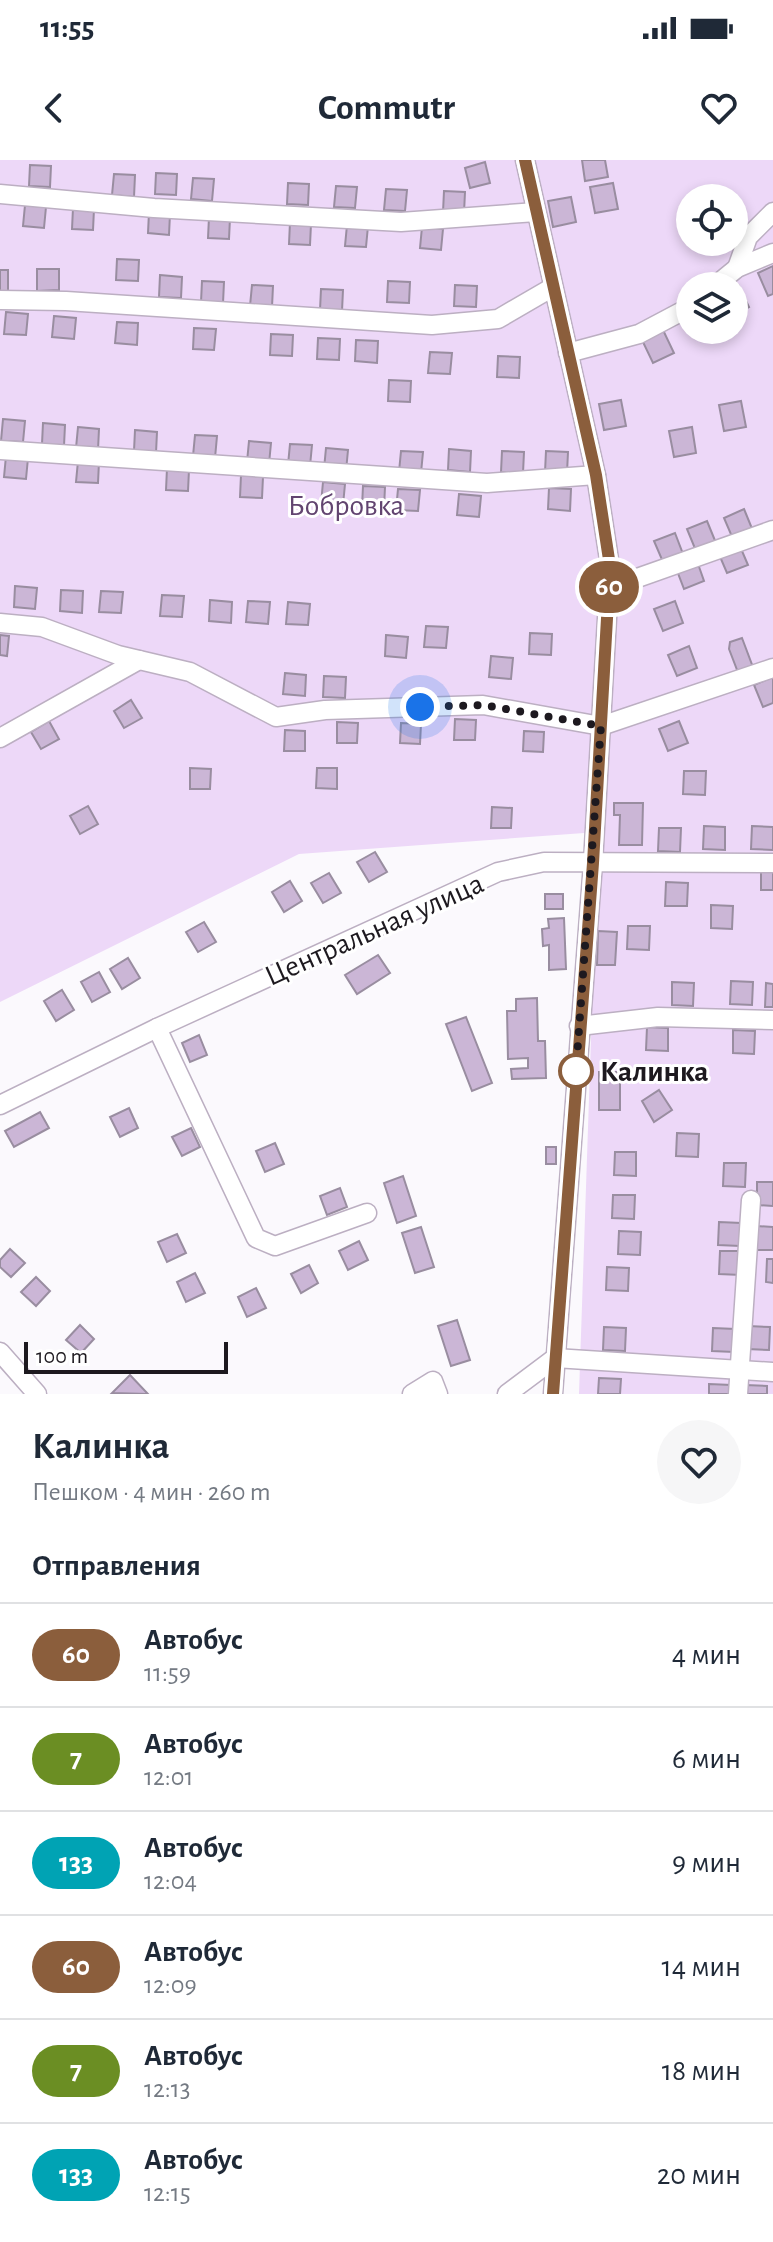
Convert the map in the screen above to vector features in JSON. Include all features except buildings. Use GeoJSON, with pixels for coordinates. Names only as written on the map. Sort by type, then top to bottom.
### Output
{"type":"FeatureCollection","features":[{"type":"Feature","properties":{"kind":"street"},"geometry":{"type":"LineString","coordinates":[[525,160],[596,475],[610,566],[593,863],[553,1394]]}},
{"type":"Feature","properties":{"kind":"street"},"geometry":{"type":"LineString","coordinates":[[0,194],[154,208],[401,222],[536,212]]}},
{"type":"Feature","properties":{"kind":"street"},"geometry":{"type":"LineString","coordinates":[[737,268],[748,237],[773,212]]}},
{"type":"Feature","properties":{"kind":"street"},"geometry":{"type":"LineString","coordinates":[[732,272],[773,253]]}},
{"type":"Feature","properties":{"kind":"street"},"geometry":{"type":"LineString","coordinates":[[0,300],[66,301],[432,325],[498,319],[553,287]]}},
{"type":"Feature","properties":{"kind":"street"},"geometry":{"type":"LineString","coordinates":[[568,353],[639,334],[676,314]]}},
{"type":"Feature","properties":{"kind":"street"},"geometry":{"type":"LineString","coordinates":[[0,450],[487,483],[596,475]]}},
{"type":"Feature","properties":{"kind":"street"},"geometry":{"type":"LineString","coordinates":[[609,588],[773,530]]}},
{"type":"Feature","properties":{"kind":"street"},"geometry":{"type":"LineString","coordinates":[[0,623],[42,627],[139,660],[190,672],[276,717],[325,710],[483,705],[601,726],[773,668]]}},
{"type":"Feature","properties":{"kind":"street"},"geometry":{"type":"LineString","coordinates":[[0,738],[139,660]]}},
{"type":"Feature","properties":{"kind":"street","name":"Центральная улица"},"geometry":{"type":"LineString","coordinates":[[0,1105],[157,1028],[498,872],[544,862],[773,863]]}},
{"type":"Feature","properties":{"kind":"street"},"geometry":{"type":"LineString","coordinates":[[579,1026],[658,1017],[773,1020]]}},
{"type":"Feature","properties":{"kind":"street"},"geometry":{"type":"LineString","coordinates":[[157,1028],[256,1238],[275,1246],[367,1213]]}},
{"type":"Feature","properties":{"kind":"street"},"geometry":{"type":"LineString","coordinates":[[738,1394],[751,1200]]}},
{"type":"Feature","properties":{"kind":"street"},"geometry":{"type":"LineString","coordinates":[[0,1352],[37,1394]]}},
{"type":"Feature","properties":{"kind":"street"},"geometry":{"type":"LineString","coordinates":[[507,1394],[555,1358],[773,1372]]}},
{"type":"Feature","properties":{"kind":"street"},"geometry":{"type":"LineString","coordinates":[[412,1394],[433,1381],[438,1394]]}},
{"type":"Feature","properties":{"kind":"green space","name":"Бобровка"},"geometry":{"type":"Polygon","coordinates":[[[0,160],[773,160],[773,1394],[579,1394],[598,832],[299,854],[0,1002],[0,160]]]}},
{"type":"Feature","properties":{"kind":"bus line","name":"60"},"geometry":{"type":"LineString","coordinates":[[525,160],[596,475],[610,566],[593,863],[553,1394]]}},
{"type":"Feature","properties":{"kind":"place","name":"Калинка"},"geometry":{"type":"Point","coordinates":[576,1071]}},
{"type":"Feature","properties":{"kind":"route"},"geometry":{"type":"LineString","coordinates":[[420,707],[483,705],[601,726],[576,1071]]}}]}
